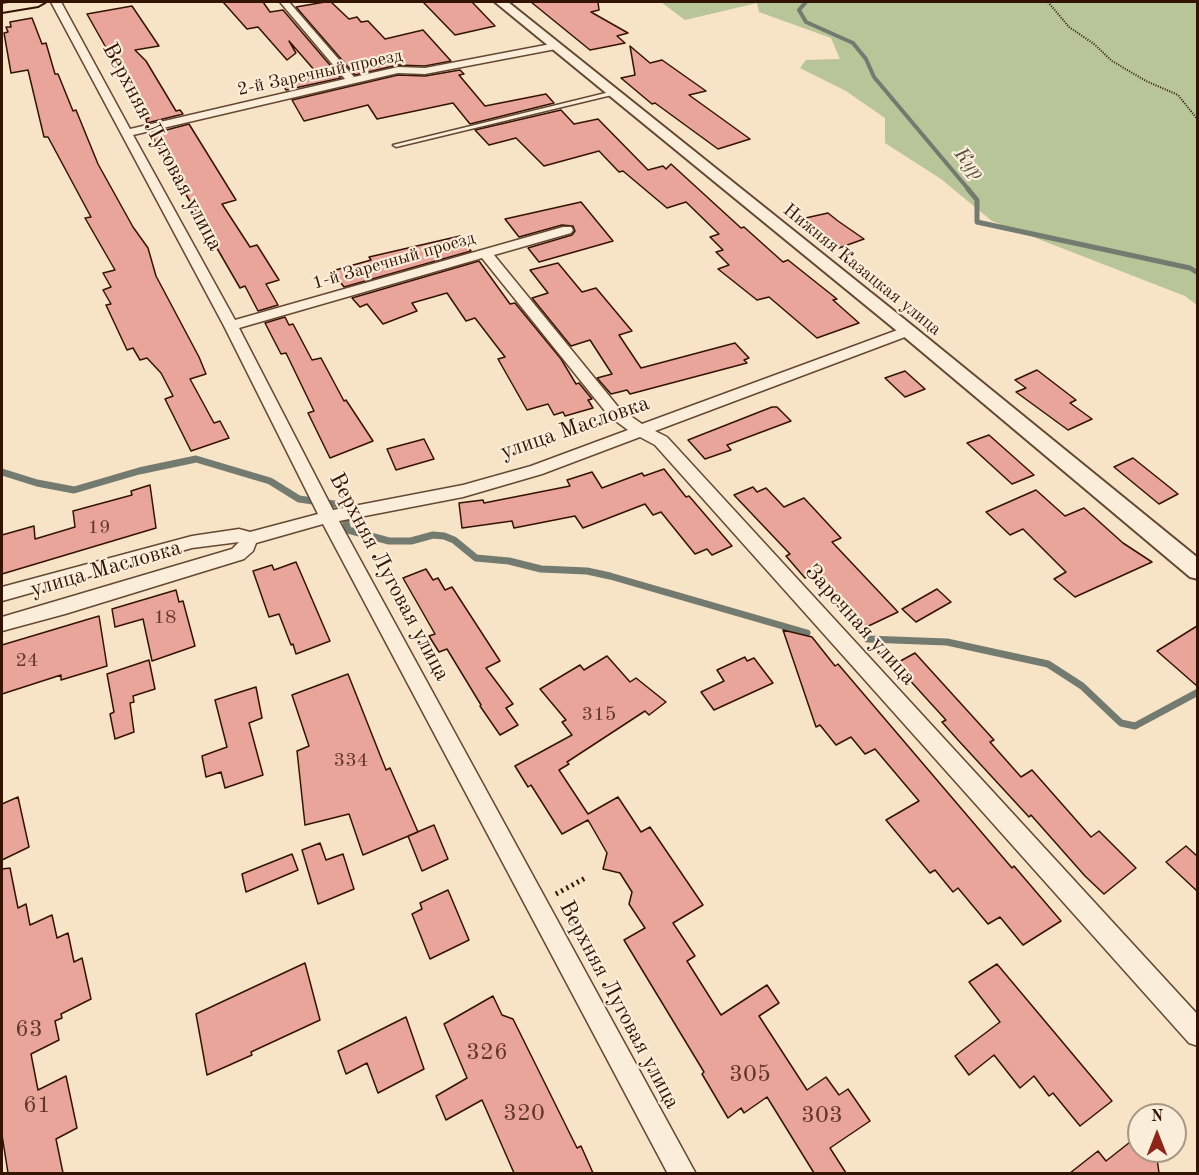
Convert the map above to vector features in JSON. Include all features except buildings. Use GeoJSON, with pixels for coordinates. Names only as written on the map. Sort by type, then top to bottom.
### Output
{"type":"FeatureCollection","features":[{"type":"Feature","properties":{"kind":"main road"},"geometry":{"type":"LineString","coordinates":[[2,8],[38,2]]}},
{"type":"Feature","properties":{"kind":"street","name":"Верхняя Луговая улица"},"geometry":{"type":"LineString","coordinates":[[56,2],[231,326],[328,517],[683,1173]]}},
{"type":"Feature","properties":{"kind":"street"},"geometry":{"type":"LineString","coordinates":[[284,2],[352,81]]}},
{"type":"Feature","properties":{"kind":"street","name":"Нижняя Казацкая улица"},"geometry":{"type":"LineString","coordinates":[[501,2],[908,331],[1197,571]]}},
{"type":"Feature","properties":{"kind":"street","name":"2-й Заречный проезд"},"geometry":{"type":"LineString","coordinates":[[127,133],[398,70],[425,71],[556,46]]}},
{"type":"Feature","properties":{"kind":"street","name":"1-й Заречный проезд"},"geometry":{"type":"LineString","coordinates":[[231,326],[567,230]]}},
{"type":"Feature","properties":{"kind":"street","name":"Заречная улица"},"geometry":{"type":"LineString","coordinates":[[485,253],[614,412],[641,431],[661,441],[1197,1034]]}},
{"type":"Feature","properties":{"kind":"street","name":"улица Масловка"},"geometry":{"type":"LineString","coordinates":[[2,594],[192,542],[239,535],[249,539],[328,517],[463,491],[536,470],[908,331]]}},
{"type":"Feature","properties":{"kind":"street","name":"улица Масловка"},"geometry":{"type":"LineString","coordinates":[[2,624],[238,554],[247,546],[249,539]]}},
{"type":"Feature","properties":{"kind":"lane"},"geometry":{"type":"LineString","coordinates":[[396,145],[614,93]]}},
{"type":"Feature","properties":{"kind":"path"},"geometry":{"type":"LineString","coordinates":[[1048,2],[1069,27],[1094,44],[1112,61],[1146,81],[1178,95],[1197,120]]}},
{"type":"Feature","properties":{"kind":"path"},"geometry":{"type":"LineString","coordinates":[[538,904],[587,877]]}},
{"type":"Feature","properties":{"kind":"green space"},"geometry":{"type":"Polygon","coordinates":[[[661,2],[1197,2],[1197,305],[1185,296],[992,221],[941,179],[885,143],[885,118],[846,91],[800,68],[806,60],[840,59],[831,38],[759,12],[757,3],[685,20],[661,2]]]}},
{"type":"Feature","properties":{"kind":"waterway","name":"Кур"},"geometry":{"type":"LineString","coordinates":[[806,2],[799,10],[806,22],[853,43],[866,59],[874,77],[969,190]]}},
{"type":"Feature","properties":{"kind":"waterway","name":"Кур"},"geometry":{"type":"LineString","coordinates":[[968,189],[977,200],[977,222],[1190,268],[1198,273]]}},
{"type":"Feature","properties":{"kind":"waterway"},"geometry":{"type":"LineString","coordinates":[[2,472],[37,483],[74,490],[139,471],[196,459],[270,481],[299,499],[341,505],[348,530],[389,541],[411,541],[433,535],[444,536],[454,540],[476,558],[509,561],[541,569],[587,571],[610,576],[807,633]]}},
{"type":"Feature","properties":{"kind":"waterway"},"geometry":{"type":"LineString","coordinates":[[867,639],[947,642],[1048,664],[1082,686],[1121,723],[1135,726],[1198,692]]}}]}
